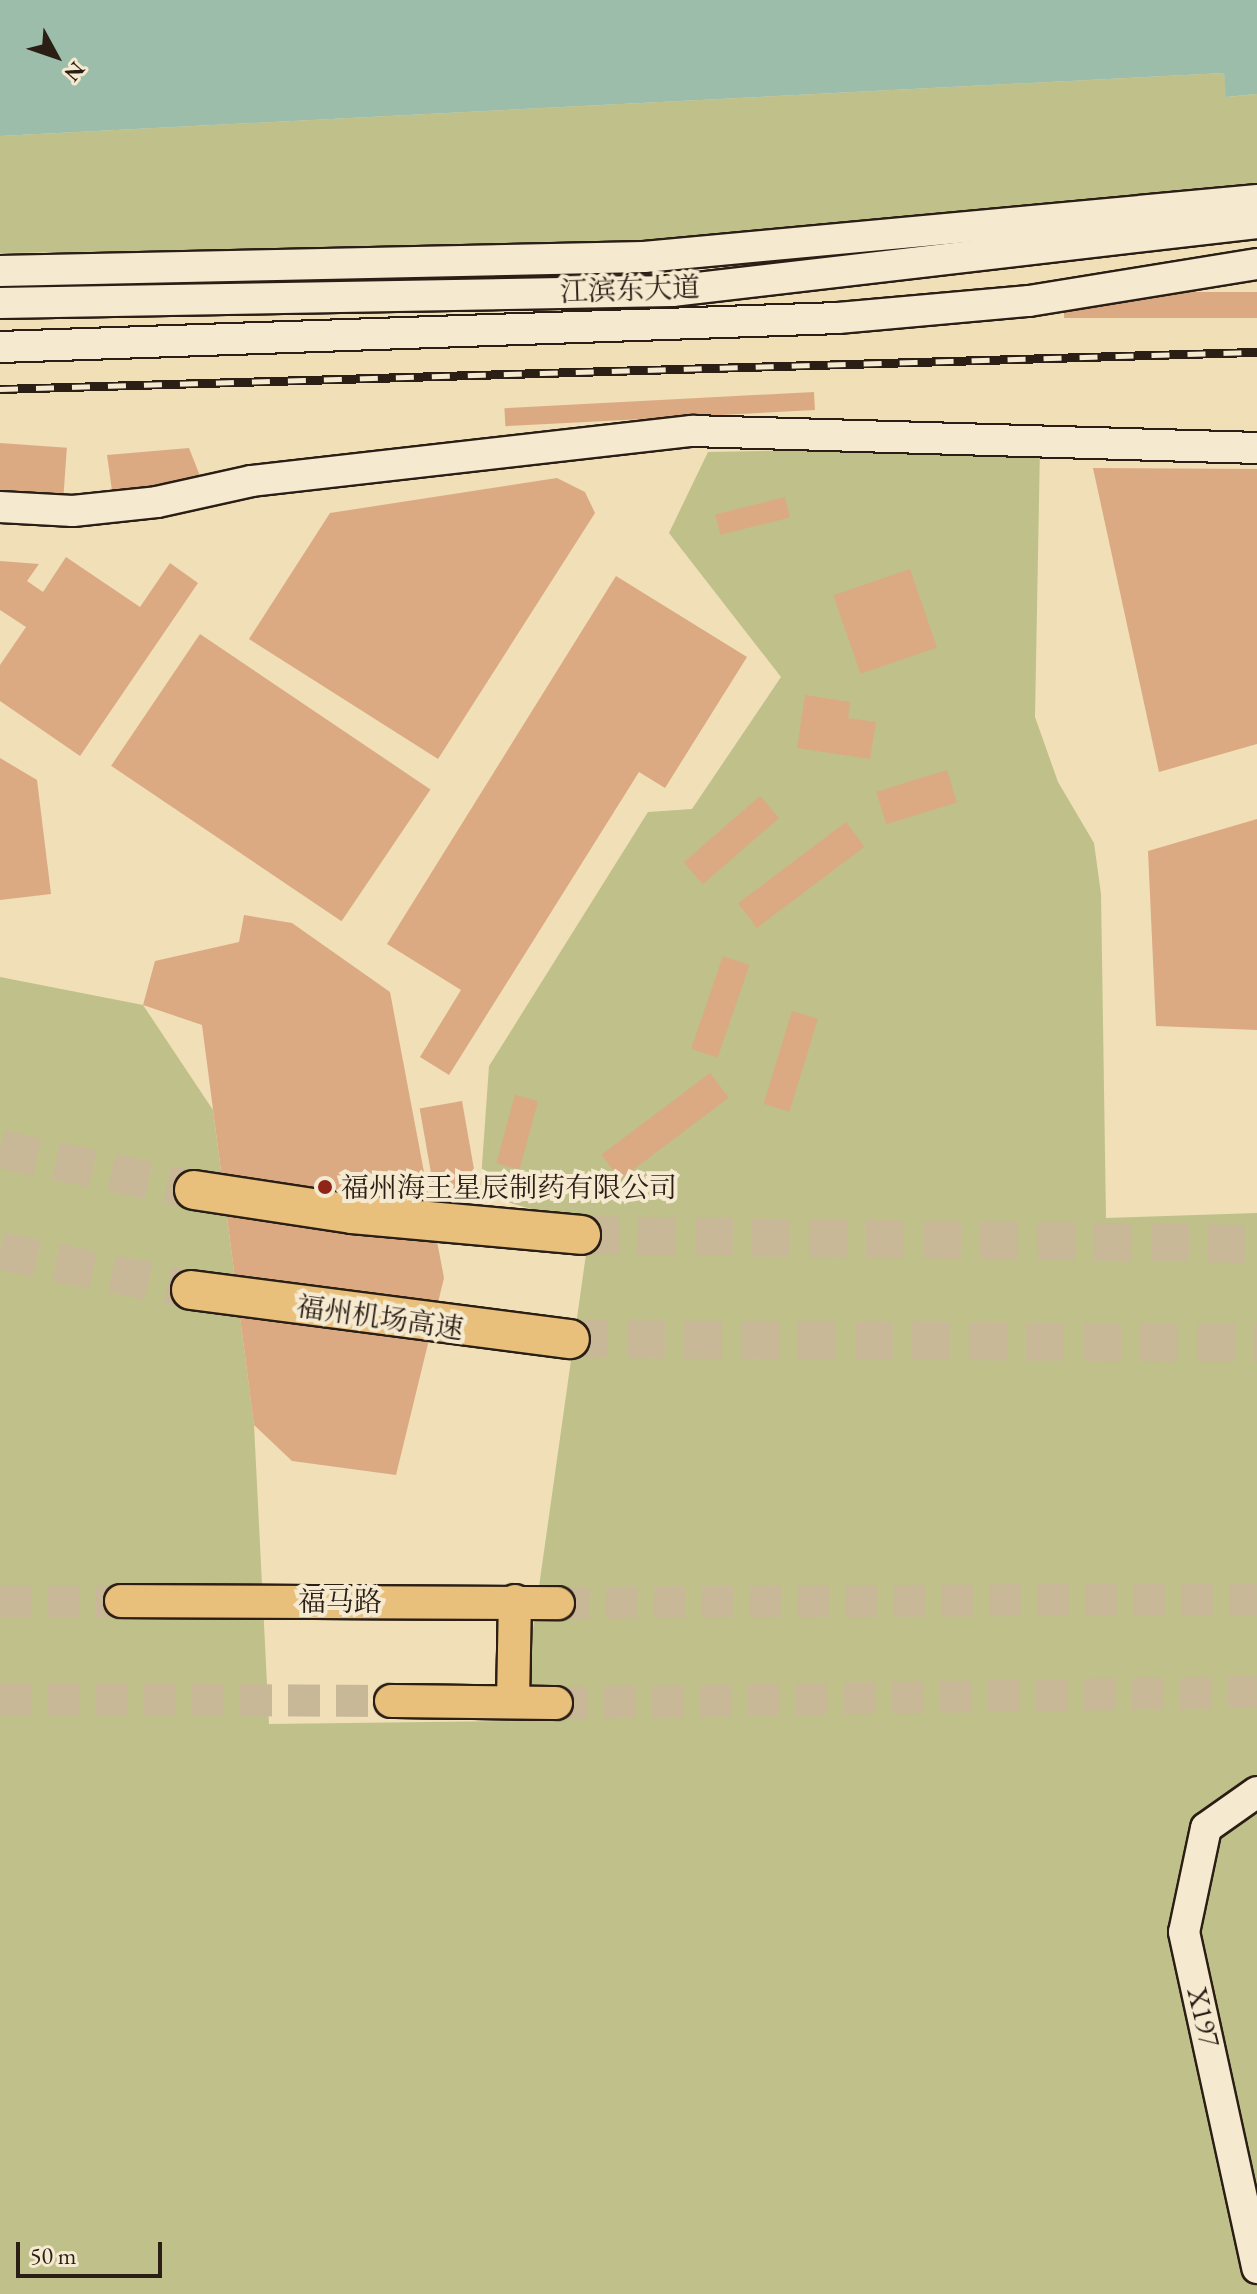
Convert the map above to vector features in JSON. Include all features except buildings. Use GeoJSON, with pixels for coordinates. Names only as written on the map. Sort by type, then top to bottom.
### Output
{"type":"FeatureCollection","features":[{"type":"Feature","properties":{"kind":"highway"},"geometry":{"type":"LineString","coordinates":[[194,1190],[352,1214],[581,1235]]}},
{"type":"Feature","properties":{"kind":"highway","name":"福州机场高速"},"geometry":{"type":"LineString","coordinates":[[191,1290],[570,1339]]}},
{"type":"Feature","properties":{"kind":"main road","name":"福马路"},"geometry":{"type":"LineString","coordinates":[[121,1601],[558,1603]]}},
{"type":"Feature","properties":{"kind":"main road"},"geometry":{"type":"LineString","coordinates":[[513,1702],[515,1601]]}},
{"type":"Feature","properties":{"kind":"main road"},"geometry":{"type":"LineString","coordinates":[[391,1701],[556,1703]]}},
{"type":"Feature","properties":{"kind":"street"},"geometry":{"type":"LineString","coordinates":[[0,271],[644,257],[1257,200]]}},
{"type":"Feature","properties":{"kind":"street","name":"江滨东大道"},"geometry":{"type":"LineString","coordinates":[[0,303],[672,291],[1257,223]]}},
{"type":"Feature","properties":{"kind":"street"},"geometry":{"type":"LineString","coordinates":[[0,347],[838,318],[1029,301],[1257,264]]}},
{"type":"Feature","properties":{"kind":"street"},"geometry":{"type":"LineString","coordinates":[[0,507],[73,511],[143,503],[252,481],[692,431],[1257,448]]}},
{"type":"Feature","properties":{"kind":"street","name":"X197"},"geometry":{"type":"LineString","coordinates":[[1257,1792],[1206,1828],[1184,1932],[1257,2268]]}},
{"type":"Feature","properties":{"kind":"green space"},"geometry":{"type":"Polygon","coordinates":[[[1224,73],[1227,97],[1257,94],[1257,189],[944,222],[556,246],[0,253],[0,136],[1224,73]]]}},
{"type":"Feature","properties":{"kind":"green space"},"geometry":{"type":"Polygon","coordinates":[[[1040,446],[1035,717],[1058,782],[1094,843],[1101,894],[1106,1218],[1257,1213],[1257,2294],[0,2294],[0,977],[143,1005],[213,1110],[254,1425],[269,1724],[520,1721],[590,1226],[480,1194],[489,1066],[648,812],[692,809],[781,677],[669,533],[708,452],[1040,446]]]}},
{"type":"Feature","properties":{"kind":"shaded area"},"geometry":{"type":"Polygon","coordinates":[[[0,0],[1257,0],[1257,94],[1226,97],[1224,73],[0,136],[0,0]]]}},
{"type":"Feature","properties":{"kind":"tunnel"},"geometry":{"type":"LineString","coordinates":[[0,1149],[194,1190]]}},
{"type":"Feature","properties":{"kind":"tunnel"},"geometry":{"type":"LineString","coordinates":[[581,1235],[1257,1244]]}},
{"type":"Feature","properties":{"kind":"tunnel"},"geometry":{"type":"LineString","coordinates":[[0,1251],[191,1290]]}},
{"type":"Feature","properties":{"kind":"tunnel"},"geometry":{"type":"LineString","coordinates":[[570,1339],[1257,1343]]}},
{"type":"Feature","properties":{"kind":"tunnel"},"geometry":{"type":"LineString","coordinates":[[558,1603],[1257,1599]]}},
{"type":"Feature","properties":{"kind":"tunnel"},"geometry":{"type":"LineString","coordinates":[[0,1601],[121,1601]]}},
{"type":"Feature","properties":{"kind":"tunnel"},"geometry":{"type":"LineString","coordinates":[[556,1703],[1257,1692]]}},
{"type":"Feature","properties":{"kind":"tunnel"},"geometry":{"type":"LineString","coordinates":[[0,1699],[391,1701]]}},
{"type":"Feature","properties":{"kind":"railway"},"geometry":{"type":"LineString","coordinates":[[0,389],[1257,352]]}},
{"type":"Feature","properties":{"kind":"place","name":"福州海王星辰制药有限公司"},"geometry":{"type":"Point","coordinates":[325,1187]}}]}
